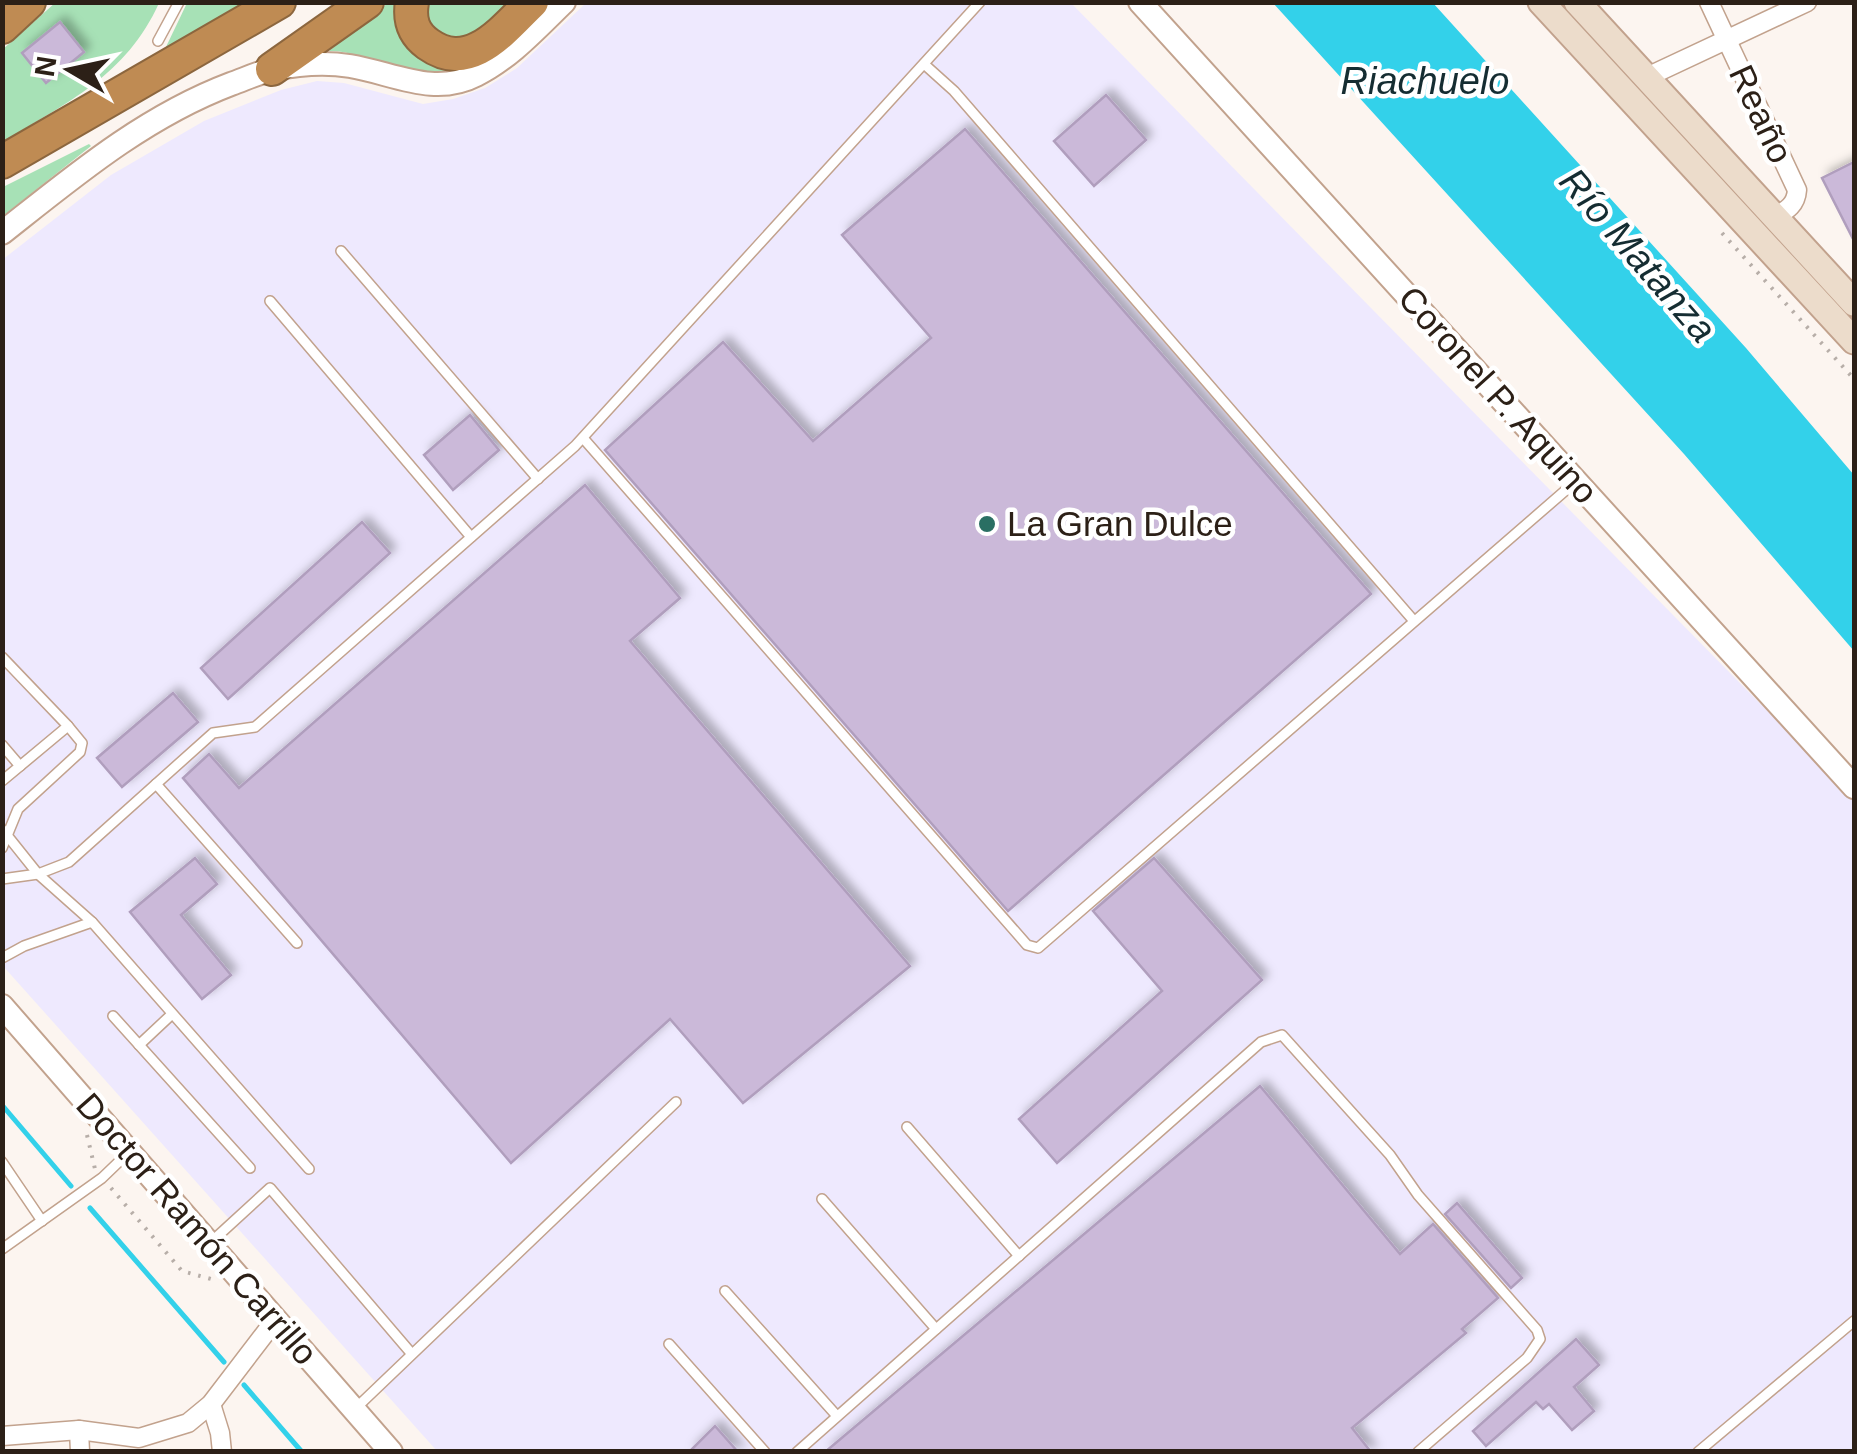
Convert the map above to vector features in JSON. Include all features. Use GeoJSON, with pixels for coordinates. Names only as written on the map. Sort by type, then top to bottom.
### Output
{"type":"FeatureCollection","features":[{"type":"Feature","properties":{"kind":"highway"},"geometry":{"type":"LineString","coordinates":[[2,26],[29,2]]}},
{"type":"Feature","properties":{"kind":"highway"},"geometry":{"type":"LineString","coordinates":[[2,162],[279,2]]}},
{"type":"Feature","properties":{"kind":"highway"},"geometry":{"type":"LineString","coordinates":[[272,70],[368,2]]}},
{"type":"Feature","properties":{"kind":"highway"},"geometry":{"type":"LineString","coordinates":[[412,2],[412,25],[420,38],[444,52],[460,55],[488,44],[532,2]]}},
{"type":"Feature","properties":{"kind":"main road"},"geometry":{"type":"LineString","coordinates":[[1541,2],[1854,339]]}},
{"type":"Feature","properties":{"kind":"main road"},"geometry":{"type":"LineString","coordinates":[[1577,2],[1854,303]]}},
{"type":"Feature","properties":{"kind":"street"},"geometry":{"type":"LineString","coordinates":[[2,233],[128,136],[170,111],[272,70],[332,64],[418,83],[447,84],[473,77],[500,62],[564,2]]}},
{"type":"Feature","properties":{"kind":"street","name":"Coronel P. Aquino"},"geometry":{"type":"LineString","coordinates":[[1140,2],[1854,788]]}},
{"type":"Feature","properties":{"kind":"street","name":"Reaño"},"geometry":{"type":"LineString","coordinates":[[1709,2],[1797,190],[1796,200],[1774,217]]}},
{"type":"Feature","properties":{"kind":"street"},"geometry":{"type":"LineString","coordinates":[[1647,77],[1807,2]]}},
{"type":"Feature","properties":{"kind":"street","name":"Doctor Ramón Carrillo"},"geometry":{"type":"LineString","coordinates":[[2,1006],[391,1452]]}},
{"type":"Feature","properties":{"kind":"street"},"geometry":{"type":"LineString","coordinates":[[2,1436],[79,1430],[139,1438],[188,1423],[211,1404],[276,1319]]}},
{"type":"Feature","properties":{"kind":"street"},"geometry":{"type":"LineString","coordinates":[[211,1404],[222,1452]]}},
{"type":"Feature","properties":{"kind":"street"},"geometry":{"type":"LineString","coordinates":[[79,1430],[80,1452]]}},
{"type":"Feature","properties":{"kind":"lane"},"geometry":{"type":"LineString","coordinates":[[158,41],[179,2]]}},
{"type":"Feature","properties":{"kind":"lane"},"geometry":{"type":"LineString","coordinates":[[2,879],[38,874],[69,862],[213,733],[254,727],[538,479],[583,438],[980,2]]}},
{"type":"Feature","properties":{"kind":"lane"},"geometry":{"type":"LineString","coordinates":[[924,64],[967,105],[1414,621]]}},
{"type":"Feature","properties":{"kind":"lane"},"geometry":{"type":"LineString","coordinates":[[341,250],[538,479]]}},
{"type":"Feature","properties":{"kind":"lane"},"geometry":{"type":"LineString","coordinates":[[270,301],[472,537]]}},
{"type":"Feature","properties":{"kind":"lane"},"geometry":{"type":"LineString","coordinates":[[583,438],[1027,945],[1038,948],[1576,481]]}},
{"type":"Feature","properties":{"kind":"lane"},"geometry":{"type":"LineString","coordinates":[[2,657],[82,743],[80,752],[18,809],[5,832],[2,848]]}},
{"type":"Feature","properties":{"kind":"lane"},"geometry":{"type":"LineString","coordinates":[[2,782],[68,726]]}},
{"type":"Feature","properties":{"kind":"lane"},"geometry":{"type":"LineString","coordinates":[[2,745],[20,766]]}},
{"type":"Feature","properties":{"kind":"lane"},"geometry":{"type":"LineString","coordinates":[[156,784],[297,943]]}},
{"type":"Feature","properties":{"kind":"lane"},"geometry":{"type":"LineString","coordinates":[[5,832],[38,874],[92,922],[309,1169]]}},
{"type":"Feature","properties":{"kind":"lane"},"geometry":{"type":"LineString","coordinates":[[2,958],[92,922]]}},
{"type":"Feature","properties":{"kind":"lane"},"geometry":{"type":"LineString","coordinates":[[139,1046],[171,1015]]}},
{"type":"Feature","properties":{"kind":"lane"},"geometry":{"type":"LineString","coordinates":[[113,1016],[250,1168]]}},
{"type":"Feature","properties":{"kind":"lane"},"geometry":{"type":"LineString","coordinates":[[797,1452],[1261,1042],[1282,1035],[1390,1155],[1418,1195],[1540,1338],[1527,1358],[1418,1452]]}},
{"type":"Feature","properties":{"kind":"lane"},"geometry":{"type":"LineString","coordinates":[[355,1409],[410,1352],[676,1102]]}},
{"type":"Feature","properties":{"kind":"lane"},"geometry":{"type":"LineString","coordinates":[[908,1128],[1019,1256]]}},
{"type":"Feature","properties":{"kind":"lane"},"geometry":{"type":"LineString","coordinates":[[2,1249],[102,1178],[130,1151]]}},
{"type":"Feature","properties":{"kind":"lane"},"geometry":{"type":"LineString","coordinates":[[2,1162],[42,1221]]}},
{"type":"Feature","properties":{"kind":"lane"},"geometry":{"type":"LineString","coordinates":[[210,1243],[270,1188],[410,1352]]}},
{"type":"Feature","properties":{"kind":"lane"},"geometry":{"type":"LineString","coordinates":[[822,1199],[936,1329]]}},
{"type":"Feature","properties":{"kind":"lane"},"geometry":{"type":"LineString","coordinates":[[725,1291],[837,1416]]}},
{"type":"Feature","properties":{"kind":"lane"},"geometry":{"type":"LineString","coordinates":[[1698,1452],[1854,1320]]}},
{"type":"Feature","properties":{"kind":"lane"},"geometry":{"type":"LineString","coordinates":[[669,1344],[766,1452]]}},
{"type":"Feature","properties":{"kind":"path"},"geometry":{"type":"LineString","coordinates":[[86,1134],[92,1166],[182,1271],[208,1276],[219,1288]]}},
{"type":"Feature","properties":{"kind":"shaded area"},"geometry":{"type":"Polygon","coordinates":[[[586,3],[1071,3],[1854,799],[1854,1451],[437,1451],[3,966],[2,260],[111,175],[204,121],[281,90],[317,81],[344,83],[423,104],[453,99],[485,88],[517,68],[586,3]]]}},
{"type":"Feature","properties":{"kind":"green space"},"geometry":{"type":"Polygon","coordinates":[[[55,3],[159,3],[130,50],[112,69],[72,100],[3,142],[2,50],[55,3]]]}},
{"type":"Feature","properties":{"kind":"green space"},"geometry":{"type":"Polygon","coordinates":[[[187,3],[248,3],[165,49],[187,3]]]}},
{"type":"Feature","properties":{"kind":"green space"},"geometry":{"type":"Polygon","coordinates":[[[388,3],[397,3],[401,36],[417,56],[443,66],[476,66],[444,73],[411,73],[352,54],[329,51],[388,3]]]}},
{"type":"Feature","properties":{"kind":"green space"},"geometry":{"type":"Polygon","coordinates":[[[423,3],[519,3],[463,42],[431,35],[423,3]]]}},
{"type":"Feature","properties":{"kind":"green space"},"geometry":{"type":"Polygon","coordinates":[[[91,146],[3,216],[3,187],[91,146]]]}},
{"type":"Feature","properties":{"kind":"water","name":"Riachuelo"},"geometry":{"type":"Polygon","coordinates":[[[1273,3],[1433,3],[1746,348],[1854,475],[1854,651],[1684,454],[1273,3]]]}},
{"type":"Feature","properties":{"kind":"building"},"geometry":{"type":"Polygon","coordinates":[[[60,22],[84,52],[46,83],[22,53],[60,22]]]}},
{"type":"Feature","properties":{"kind":"building"},"geometry":{"type":"Polygon","coordinates":[[[1106,95],[1146,140],[1094,186],[1054,141],[1106,95]]]}},
{"type":"Feature","properties":{"kind":"building","name":"La Gran Dulce"},"geometry":{"type":"Polygon","coordinates":[[[965,129],[1371,594],[1008,911],[605,450],[723,342],[813,441],[931,338],[842,235],[965,129]]]}},
{"type":"Feature","properties":{"kind":"building"},"geometry":{"type":"Polygon","coordinates":[[[1854,162],[1854,241],[1822,178],[1854,162]]]}},
{"type":"Feature","properties":{"kind":"building"},"geometry":{"type":"Polygon","coordinates":[[[470,415],[499,450],[453,490],[424,455],[470,415]]]}},
{"type":"Feature","properties":{"kind":"building"},"geometry":{"type":"Polygon","coordinates":[[[585,485],[680,598],[630,641],[910,966],[743,1103],[670,1019],[511,1163],[183,778],[209,754],[239,788],[585,485]]]}},
{"type":"Feature","properties":{"kind":"building"},"geometry":{"type":"Polygon","coordinates":[[[362,522],[390,553],[228,699],[201,668],[362,522]]]}},
{"type":"Feature","properties":{"kind":"building"},"geometry":{"type":"Polygon","coordinates":[[[173,693],[198,722],[122,787],[97,758],[173,693]]]}},
{"type":"Feature","properties":{"kind":"building"},"geometry":{"type":"Polygon","coordinates":[[[195,858],[217,884],[181,915],[231,975],[202,999],[130,912],[195,858]]]}},
{"type":"Feature","properties":{"kind":"building"},"geometry":{"type":"Polygon","coordinates":[[[1154,858],[1262,980],[1057,1163],[1019,1119],[1162,991],[1093,911],[1154,858]]]}},
{"type":"Feature","properties":{"kind":"building"},"geometry":{"type":"Polygon","coordinates":[[[1260,1086],[1400,1254],[1433,1224],[1498,1298],[1462,1329],[1466,1333],[1352,1428],[1371,1452],[825,1452],[1260,1086]]]}},
{"type":"Feature","properties":{"kind":"building"},"geometry":{"type":"Polygon","coordinates":[[[1457,1203],[1522,1278],[1511,1288],[1445,1214],[1457,1203]]]}},
{"type":"Feature","properties":{"kind":"building"},"geometry":{"type":"Polygon","coordinates":[[[1576,1339],[1599,1365],[1574,1387],[1594,1411],[1572,1430],[1549,1404],[1543,1409],[1536,1402],[1486,1446],[1473,1431],[1576,1339]]]}},
{"type":"Feature","properties":{"kind":"building"},"geometry":{"type":"Polygon","coordinates":[[[715,1426],[738,1452],[689,1452],[715,1426]]]}},
{"type":"Feature","properties":{"kind":"waterway"},"geometry":{"type":"LineString","coordinates":[[2,1105],[71,1186]]}},
{"type":"Feature","properties":{"kind":"waterway"},"geometry":{"type":"LineString","coordinates":[[90,1208],[224,1362]]}},
{"type":"Feature","properties":{"kind":"waterway"},"geometry":{"type":"LineString","coordinates":[[244,1385],[302,1452]]}},
{"type":"Feature","properties":{"kind":"place","name":"La Gran Dulce"},"geometry":{"type":"Point","coordinates":[987,524]}},
{"type":"Feature","properties":{"kind":"water label","name":"Río Matanza"},"geometry":{"type":"Point","coordinates":[1638,255]}}]}
